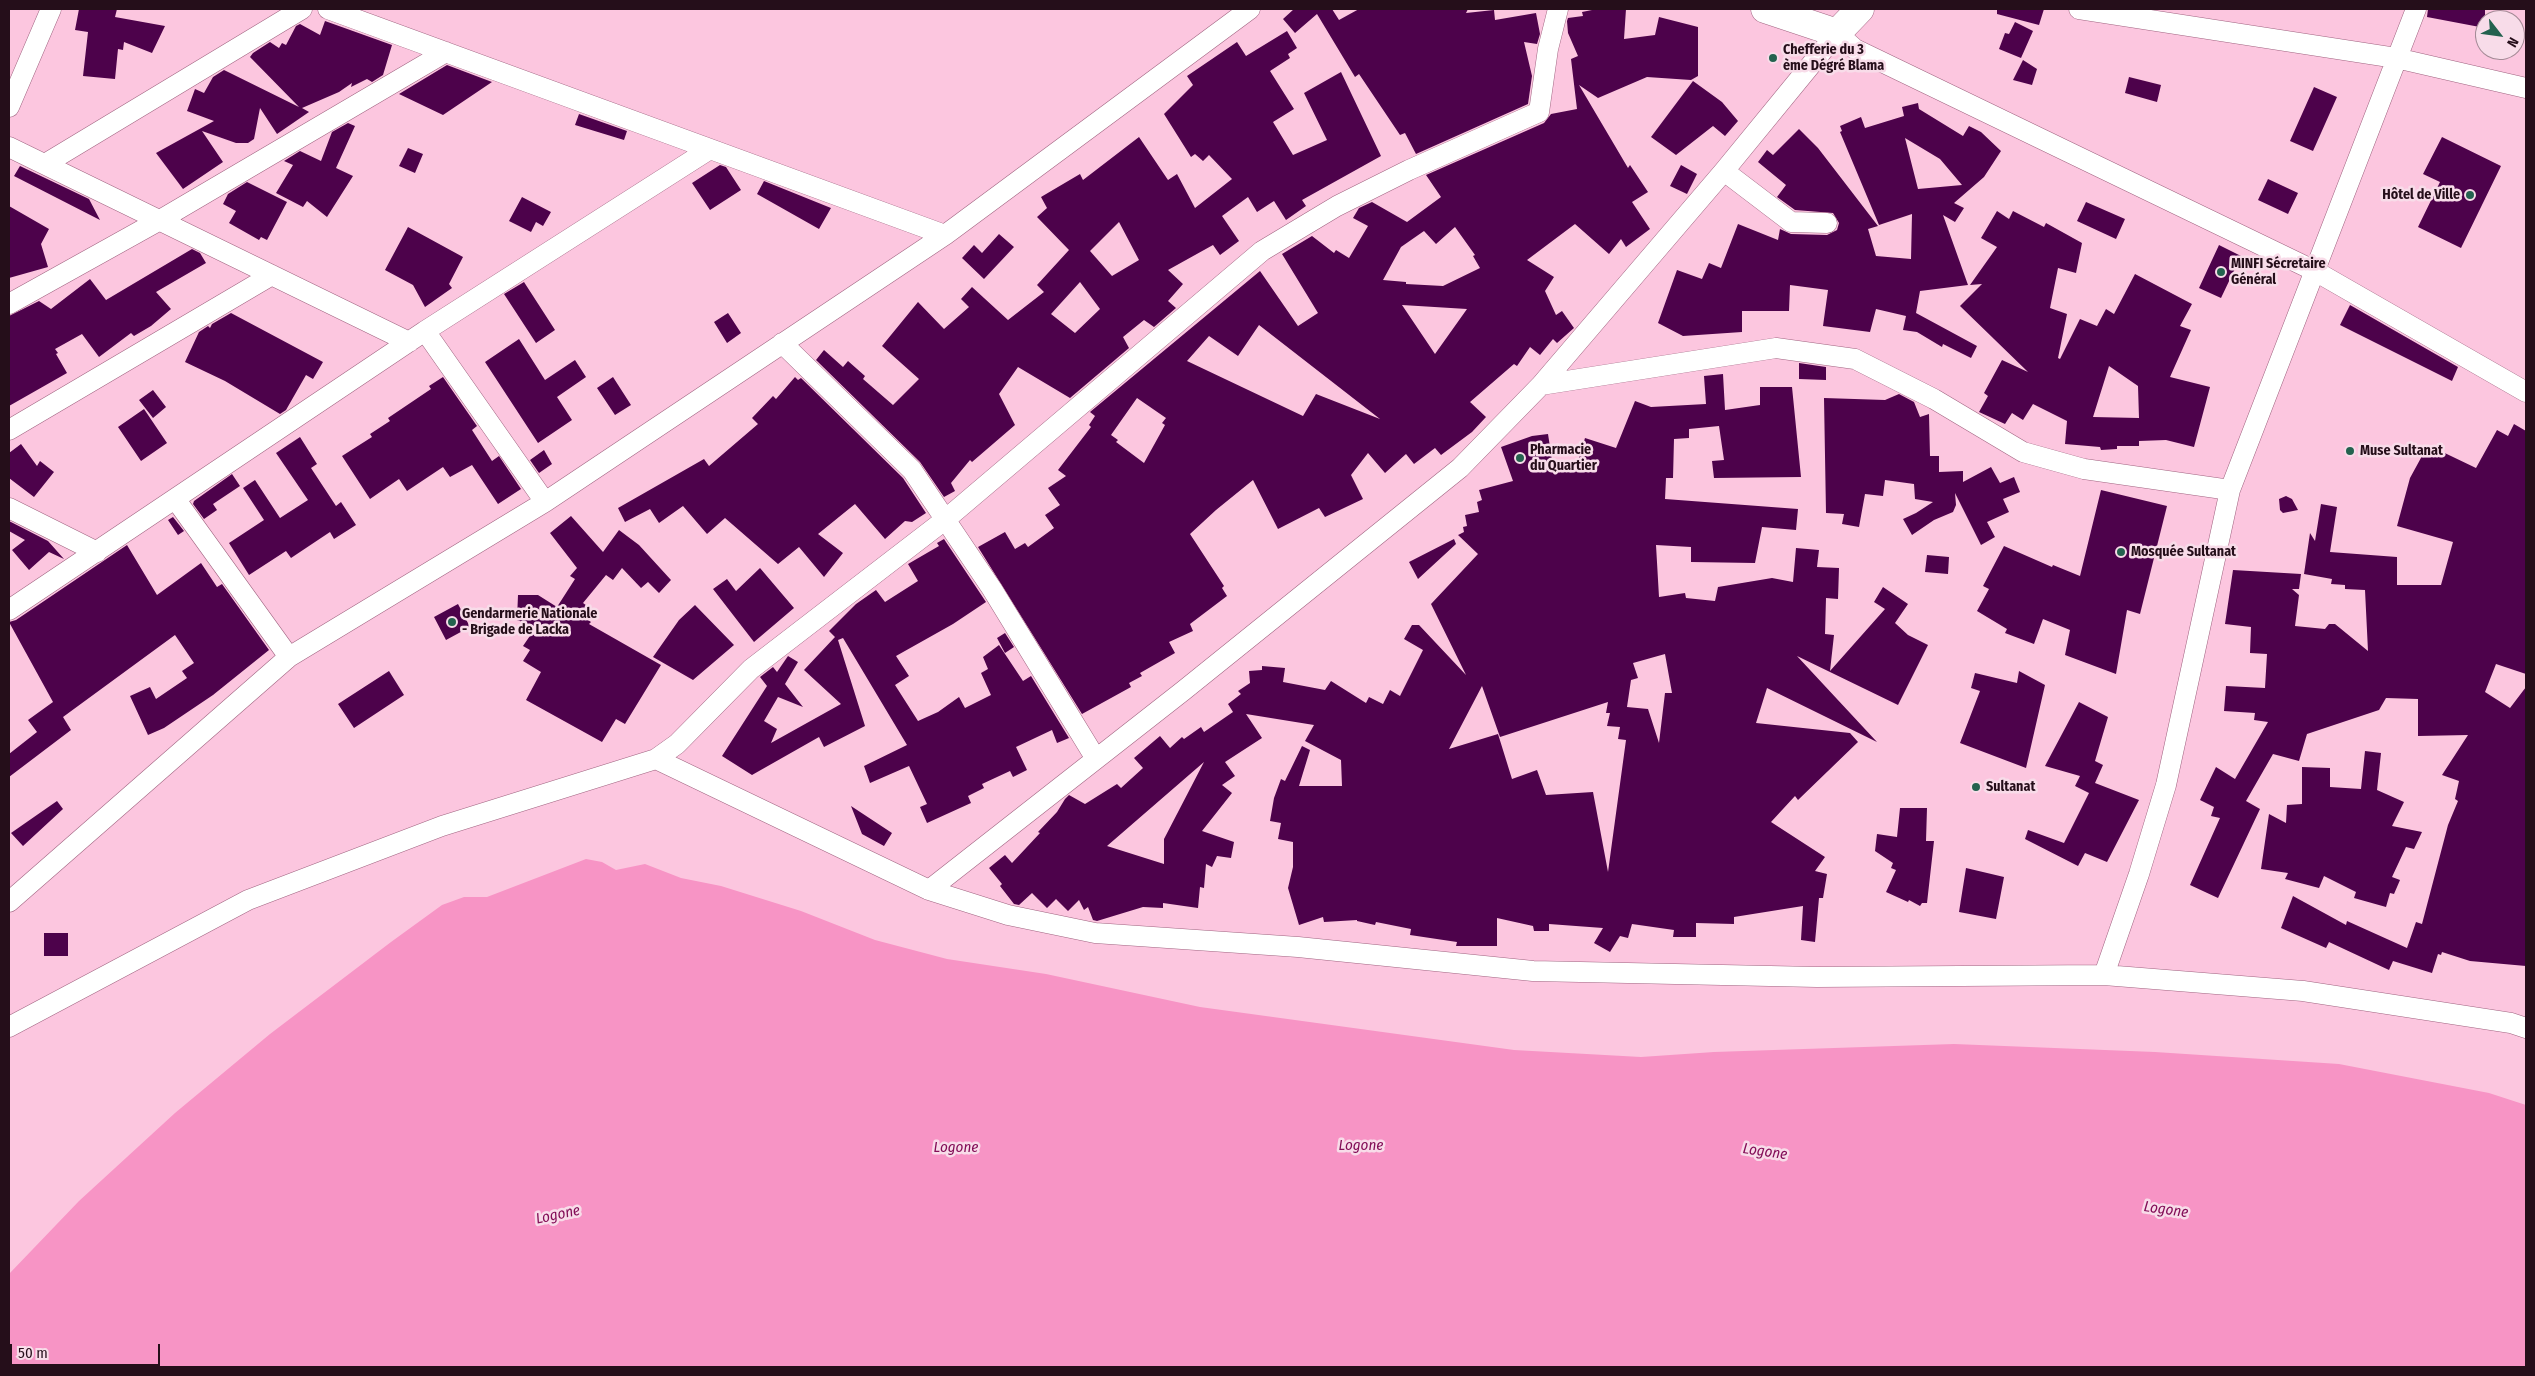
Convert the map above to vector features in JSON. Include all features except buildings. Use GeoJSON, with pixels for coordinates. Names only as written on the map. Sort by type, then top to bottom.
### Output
{"type":"FeatureCollection","features":[{"type":"Feature","properties":{"kind":"highway"},"geometry":{"type":"LineString","coordinates":[[1765,9],[1837,33],[1860,9]]}},
{"type":"Feature","properties":{"kind":"street"},"geometry":{"type":"LineString","coordinates":[[9,107],[51,9]]}},
{"type":"Feature","properties":{"kind":"street"},"geometry":{"type":"LineString","coordinates":[[45,164],[302,9]]}},
{"type":"Feature","properties":{"kind":"street"},"geometry":{"type":"LineString","coordinates":[[328,9],[944,235]]}},
{"type":"Feature","properties":{"kind":"street"},"geometry":{"type":"LineString","coordinates":[[9,902],[289,657],[545,502],[944,235],[1250,9]]}},
{"type":"Feature","properties":{"kind":"street"},"geometry":{"type":"LineString","coordinates":[[9,1027],[248,900],[442,826],[656,760],[677,744],[751,669],[946,518],[1262,250],[1337,206],[1409,170],[1539,112],[1548,48],[1558,9]]}},
{"type":"Feature","properties":{"kind":"street"},"geometry":{"type":"LineString","coordinates":[[2079,9],[2396,58],[2526,88]]}},
{"type":"Feature","properties":{"kind":"street"},"geometry":{"type":"LineString","coordinates":[[2104,975],[2139,874],[2166,785],[2230,490],[2416,9]]}},
{"type":"Feature","properties":{"kind":"street"},"geometry":{"type":"LineString","coordinates":[[930,890],[1460,468],[1541,385],[1724,172],[1837,33],[1855,49],[2315,272],[2526,392]]}},
{"type":"Feature","properties":{"kind":"street"},"geometry":{"type":"LineString","coordinates":[[9,304],[160,220],[446,52]]}},
{"type":"Feature","properties":{"kind":"street"},"geometry":{"type":"LineString","coordinates":[[9,147],[272,275],[417,337],[545,502]]}},
{"type":"Feature","properties":{"kind":"street"},"geometry":{"type":"LineString","coordinates":[[9,610],[417,337],[710,149]]}},
{"type":"Feature","properties":{"kind":"street"},"geometry":{"type":"LineString","coordinates":[[1724,172],[1791,222],[1827,223]]}},
{"type":"Feature","properties":{"kind":"street"},"geometry":{"type":"LineString","coordinates":[[9,430],[272,275]]}},
{"type":"Feature","properties":{"kind":"street"},"geometry":{"type":"LineString","coordinates":[[782,343],[912,470],[946,518],[1096,759]]}},
{"type":"Feature","properties":{"kind":"street"},"geometry":{"type":"LineString","coordinates":[[1541,385],[1776,348],[1855,359],[1934,399],[2023,452],[2084,469],[2230,490]]}},
{"type":"Feature","properties":{"kind":"street"},"geometry":{"type":"LineString","coordinates":[[176,500],[289,657]]}},
{"type":"Feature","properties":{"kind":"street"},"geometry":{"type":"LineString","coordinates":[[9,508],[97,552]]}},
{"type":"Feature","properties":{"kind":"street"},"geometry":{"type":"LineString","coordinates":[[656,760],[930,890],[1008,915],[1095,933],[1298,947],[1533,970],[1817,977],[2104,975],[2303,991],[2521,1022]]}},
{"type":"Feature","properties":{"kind":"water","name":"Logone"},"geometry":{"type":"Polygon","coordinates":[[[586,859],[602,862],[616,870],[645,864],[681,878],[721,886],[801,911],[875,940],[947,959],[1046,974],[1200,1007],[1514,1050],[1641,1057],[1714,1052],[1954,1044],[2155,1052],[2339,1064],[2489,1093],[2526,1105],[2526,1367],[9,1367],[9,1274],[79,1201],[175,1113],[270,1034],[442,905],[464,897],[487,897],[586,859]]]}},
{"type":"Feature","properties":{"kind":"place","name":"Chefferie du 3 ème Dégré Blama"},"geometry":{"type":"Point","coordinates":[1773,58]}},
{"type":"Feature","properties":{"kind":"place","name":"Hôtel de Ville"},"geometry":{"type":"Point","coordinates":[2470,195]}},
{"type":"Feature","properties":{"kind":"place","name":"MINFI Sécretaire Général"},"geometry":{"type":"Point","coordinates":[2221,272]}},
{"type":"Feature","properties":{"kind":"place","name":"Muse Sultanat"},"geometry":{"type":"Point","coordinates":[2350,451]}},
{"type":"Feature","properties":{"kind":"place","name":"Pharmacie du Quartier"},"geometry":{"type":"Point","coordinates":[1520,458]}},
{"type":"Feature","properties":{"kind":"place","name":"Mosquée Sultanat"},"geometry":{"type":"Point","coordinates":[2121,552]}},
{"type":"Feature","properties":{"kind":"place","name":"Gendarmerie Nationale - Brigade de Lacka"},"geometry":{"type":"Point","coordinates":[452,622]}},
{"type":"Feature","properties":{"kind":"place","name":"Sultanat"},"geometry":{"type":"Point","coordinates":[1976,787]}}]}
